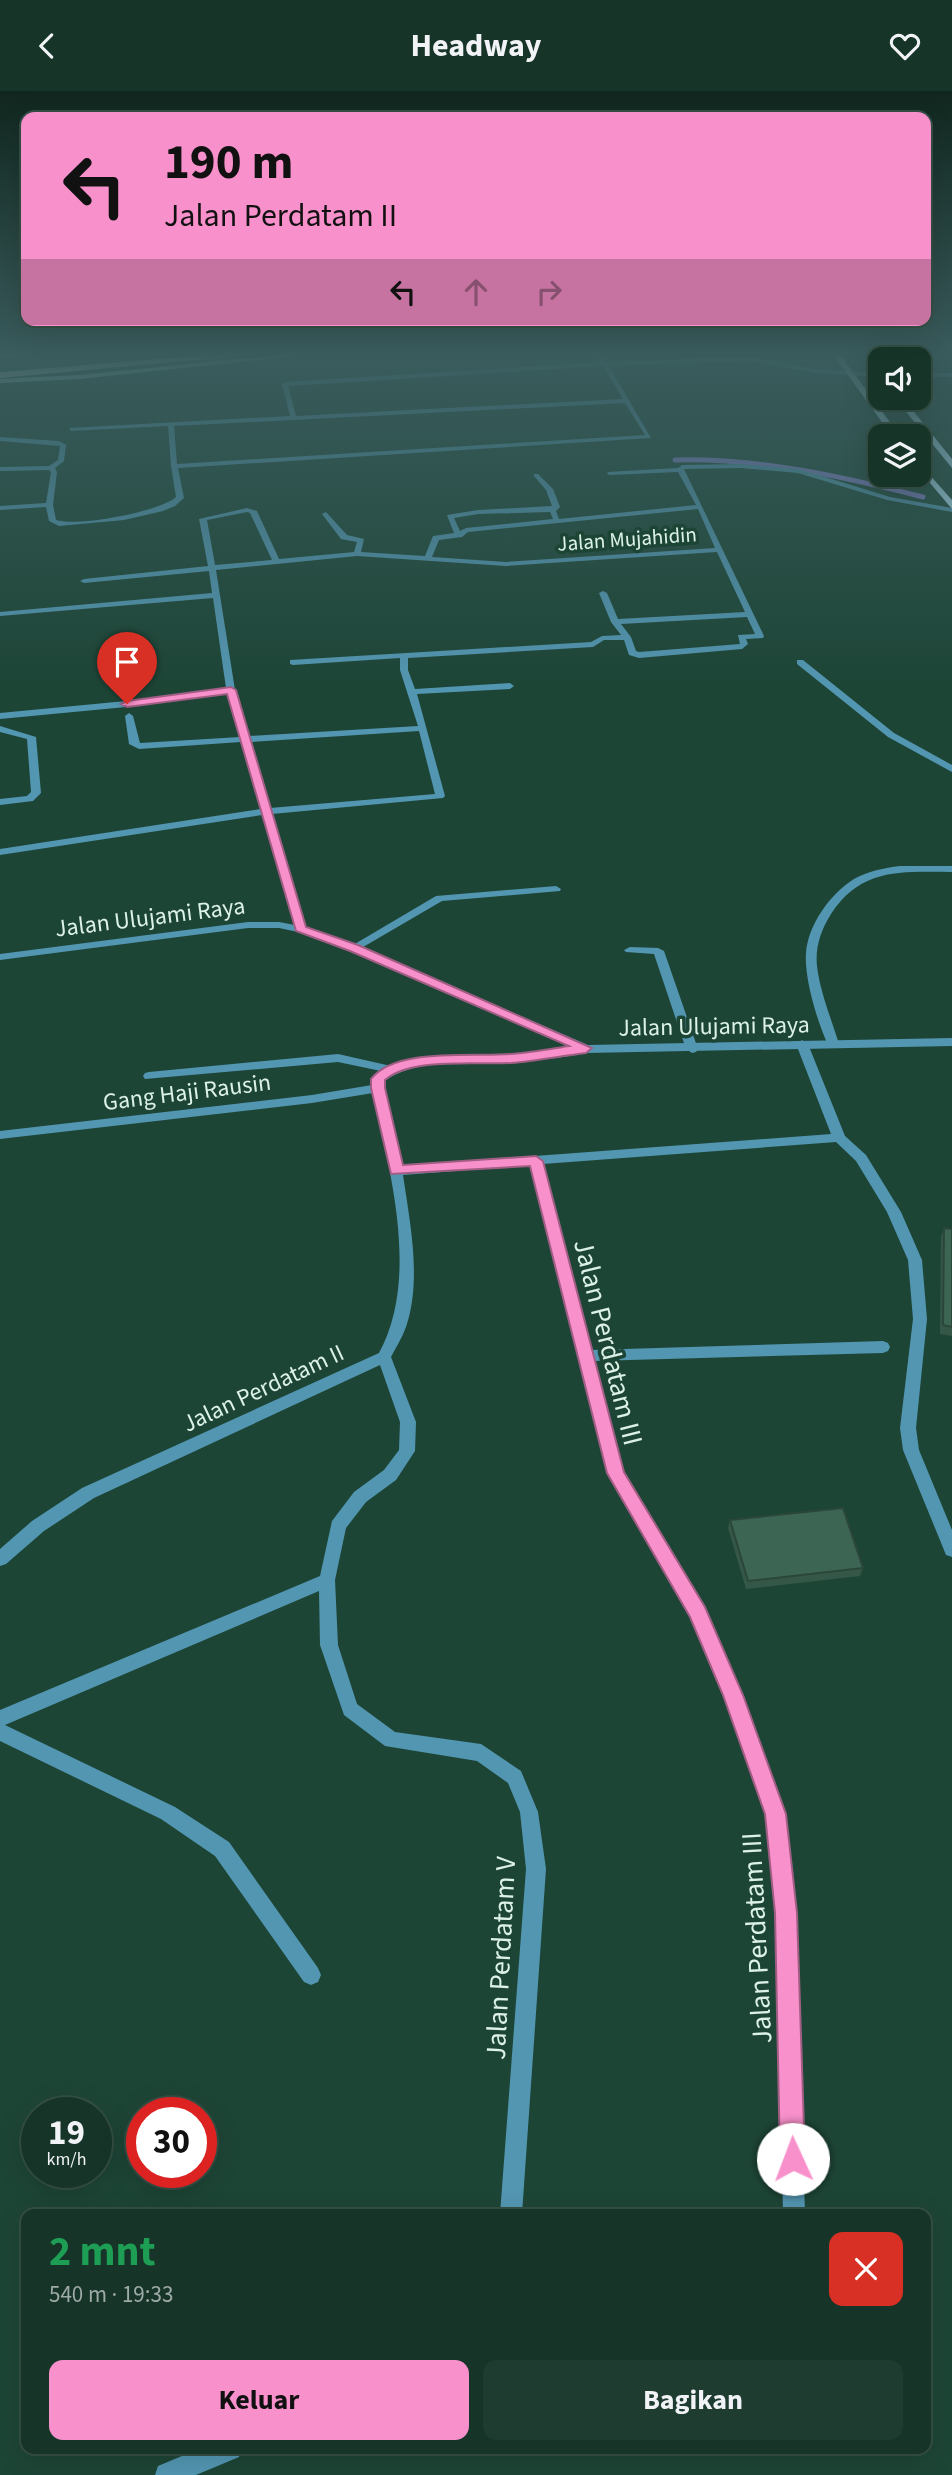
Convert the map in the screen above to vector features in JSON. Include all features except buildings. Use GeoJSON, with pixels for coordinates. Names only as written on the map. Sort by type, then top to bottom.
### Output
{"type":"FeatureCollection","features":[{"type":"Feature","properties":{"kind":"main road"},"geometry":{"type":"LineString","coordinates":[[931,480],[951,506]]}},
{"type":"Feature","properties":{"kind":"street"},"geometry":{"type":"LineString","coordinates":[[0,470],[51,468],[56,464]]}},
{"type":"Feature","properties":{"kind":"street"},"geometry":{"type":"LineString","coordinates":[[51,468],[54,472],[49,505],[53,521],[59,524],[91,522],[163,509],[179,502],[174,466],[203,464]]}},
{"type":"Feature","properties":{"kind":"street"},"geometry":{"type":"LineString","coordinates":[[609,473],[680,470],[687,466],[713,465],[799,471],[889,499],[951,506]]}},
{"type":"Feature","properties":{"kind":"street","name":"Jalan Mujahidin"},"geometry":{"type":"LineString","coordinates":[[83,582],[357,554],[506,564],[718,550],[700,507],[680,470]]}},
{"type":"Feature","properties":{"kind":"street"},"geometry":{"type":"LineString","coordinates":[[536,475],[555,498],[555,507],[552,510]]}},
{"type":"Feature","properties":{"kind":"street"},"geometry":{"type":"LineString","coordinates":[[0,508],[49,505]]}},
{"type":"Feature","properties":{"kind":"street"},"geometry":{"type":"LineString","coordinates":[[428,558],[436,538],[466,530],[700,507]]}},
{"type":"Feature","properties":{"kind":"street"},"geometry":{"type":"LineString","coordinates":[[459,534],[449,519],[453,516],[526,509],[552,510]]}},
{"type":"Feature","properties":{"kind":"street"},"geometry":{"type":"LineString","coordinates":[[552,510],[558,522]]}},
{"type":"Feature","properties":{"kind":"street"},"geometry":{"type":"LineString","coordinates":[[276,561],[253,511],[203,519],[231,690],[300,929]]}},
{"type":"Feature","properties":{"kind":"street"},"geometry":{"type":"LineString","coordinates":[[326,515],[344,537],[360,541],[357,554]]}},
{"type":"Feature","properties":{"kind":"street"},"geometry":{"type":"LineString","coordinates":[[603,593],[615,622],[628,637],[632,653],[639,655],[742,646],[744,643],[741,637],[760,636],[718,550]]}},
{"type":"Feature","properties":{"kind":"street"},"geometry":{"type":"LineString","coordinates":[[0,614],[216,596]]}},
{"type":"Feature","properties":{"kind":"street"},"geometry":{"type":"LineString","coordinates":[[615,622],[749,614]]}},
{"type":"Feature","properties":{"kind":"street"},"geometry":{"type":"LineString","coordinates":[[293,662],[593,644],[602,639],[628,637]]}},
{"type":"Feature","properties":{"kind":"street"},"geometry":{"type":"LineString","coordinates":[[0,852],[268,811],[440,796],[423,728],[404,670],[404,655]]}},
{"type":"Feature","properties":{"kind":"street"},"geometry":{"type":"LineString","coordinates":[[800,662],[891,735],[952,769]]}},
{"type":"Feature","properties":{"kind":"street"},"geometry":{"type":"LineString","coordinates":[[412,692],[510,687]]}},
{"type":"Feature","properties":{"kind":"street"},"geometry":{"type":"LineString","coordinates":[[0,716],[127,704],[231,690]]}},
{"type":"Feature","properties":{"kind":"street"},"geometry":{"type":"LineString","coordinates":[[129,716],[136,746],[423,728]]}},
{"type":"Feature","properties":{"kind":"street"},"geometry":{"type":"LineString","coordinates":[[0,729],[31,737],[36,793],[30,799],[0,802]]}},
{"type":"Feature","properties":{"kind":"street"},"geometry":{"type":"LineString","coordinates":[[833,1044],[811,963],[815,929],[836,900],[858,878],[891,870],[952,869]]}},
{"type":"Feature","properties":{"kind":"street"},"geometry":{"type":"LineString","coordinates":[[354,948],[440,898],[556,889]]}},
{"type":"Feature","properties":{"kind":"street","name":"Jalan Ulujami Raya"},"geometry":{"type":"LineString","coordinates":[[0,957],[248,925],[279,925],[300,929],[354,948],[586,1048],[952,1042]]}},
{"type":"Feature","properties":{"kind":"street"},"geometry":{"type":"LineString","coordinates":[[630,950],[658,951],[691,1048]]}},
{"type":"Feature","properties":{"kind":"street"},"geometry":{"type":"LineString","coordinates":[[802,1044],[839,1138],[861,1158],[894,1212],[915,1260],[920,1319],[908,1428],[911,1450],[952,1550]]}},
{"type":"Feature","properties":{"kind":"street"},"geometry":{"type":"LineString","coordinates":[[378,1088],[378,1079],[388,1069],[411,1062],[512,1058],[586,1048]]}},
{"type":"Feature","properties":{"kind":"street"},"geometry":{"type":"LineString","coordinates":[[149,1076],[338,1058],[388,1069]]}},
{"type":"Feature","properties":{"kind":"street","name":"Gang Haji Rausin"},"geometry":{"type":"LineString","coordinates":[[0,1135],[298,1101],[378,1088]]}},
{"type":"Feature","properties":{"kind":"street","name":"Jalan Perdatam II"},"geometry":{"type":"LineString","coordinates":[[0,1559],[38,1526],[88,1493],[384,1357],[400,1325],[406,1292],[397,1171],[378,1088]]}},
{"type":"Feature","properties":{"kind":"street"},"geometry":{"type":"LineString","coordinates":[[397,1171],[839,1138]]}},
{"type":"Feature","properties":{"kind":"street","name":"Jalan Perdatam III"},"geometry":{"type":"LineString","coordinates":[[536,1161],[583,1356],[615,1473],[698,1613],[733,1695],[775,1814],[786,1913],[794,2209]]}},
{"type":"Feature","properties":{"kind":"street"},"geometry":{"type":"LineString","coordinates":[[583,1356],[883,1347]]}},
{"type":"Feature","properties":{"kind":"street","name":"Jalan Perdatam V"},"geometry":{"type":"LineString","coordinates":[[384,1357],[408,1422],[407,1451],[390,1475],[360,1497],[338,1526],[327,1580],[329,1645],[350,1709],[391,1741],[481,1753],[515,1777],[530,1812],[536,1869],[511,2209]]}},
{"type":"Feature","properties":{"kind":"street"},"geometry":{"type":"LineString","coordinates":[[0,1719],[327,1580]]}},
{"type":"Feature","properties":{"kind":"street"},"geometry":{"type":"LineString","coordinates":[[0,1732],[168,1813],[222,1849],[311,1975]]}},
{"type":"Feature","properties":{"kind":"street"},"geometry":{"type":"LineString","coordinates":[[167,2475],[216,2454]]}},
{"type":"Feature","properties":{"kind":"waterway"},"geometry":{"type":"LineString","coordinates":[[761,464],[862,482],[923,497]]}},
{"type":"Feature","properties":{"kind":"route"},"geometry":{"type":"LineString","coordinates":[[127,704],[231,690],[300,929],[354,948],[586,1048],[512,1058],[411,1062],[388,1069],[378,1079],[378,1088],[397,1171],[536,1161],[583,1356],[615,1473],[698,1613],[733,1695],[775,1814],[786,1913],[793,2159]]}}]}
